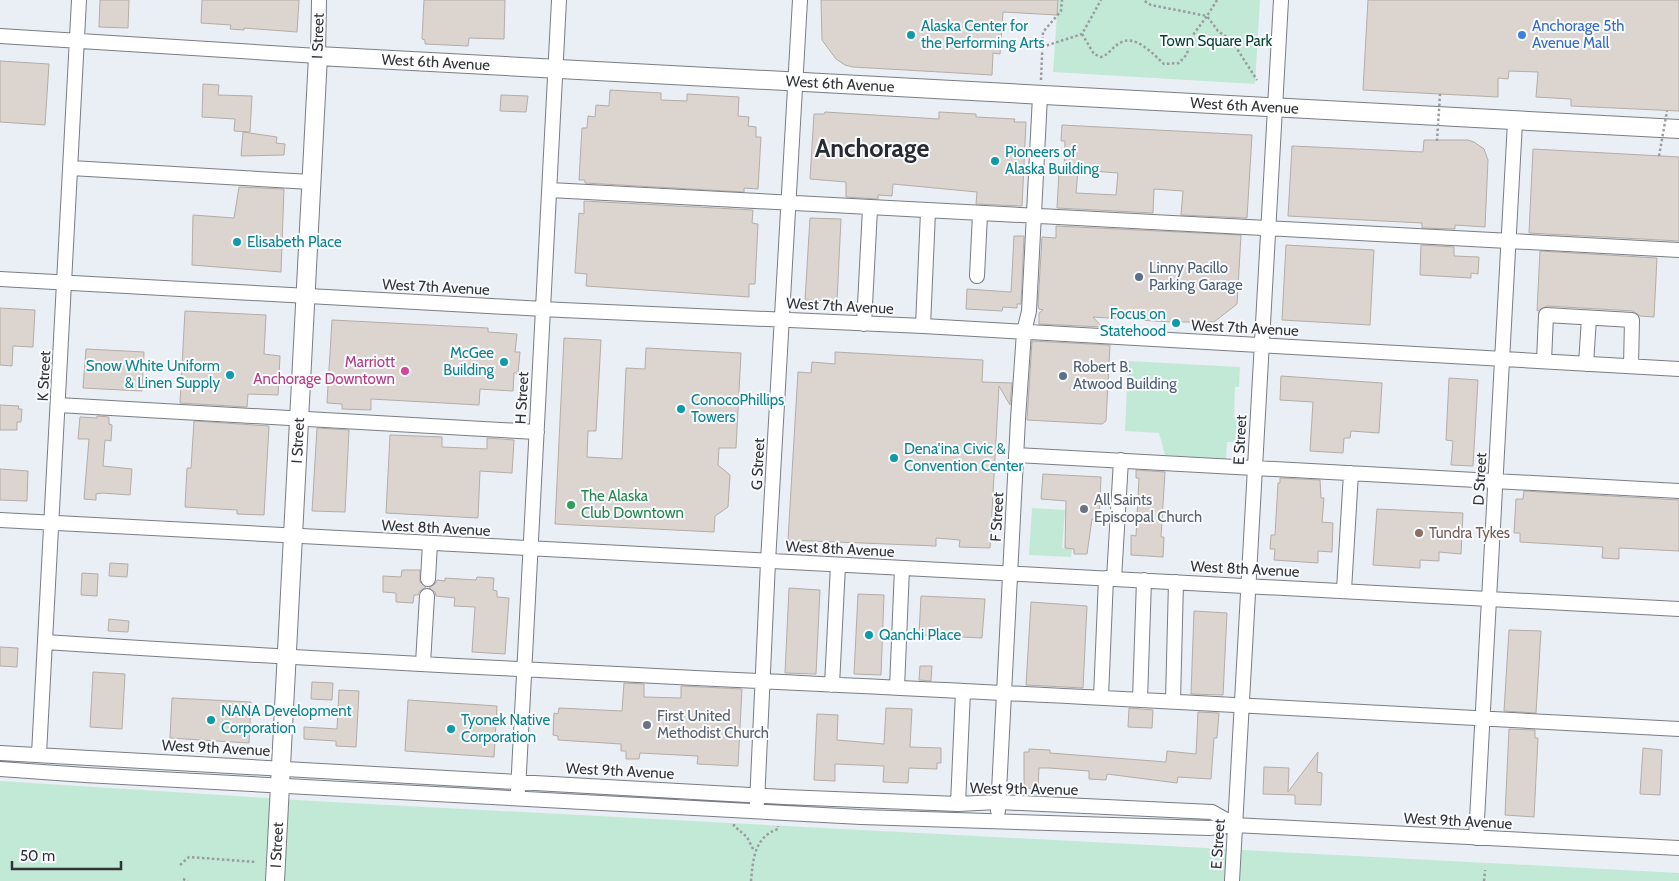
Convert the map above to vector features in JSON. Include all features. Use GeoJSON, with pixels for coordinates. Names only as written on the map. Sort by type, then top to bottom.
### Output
{"type":"FeatureCollection","features":[{"type":"Feature","properties":{"kind":"main road","name":"West 6th Avenue"},"geometry":{"type":"LineString","coordinates":[[318,56],[556,67],[1515,122],[1679,129]]}},
{"type":"Feature","properties":{"kind":"main road","name":"I Street"},"geometry":{"type":"LineString","coordinates":[[275,881],[318,56]]}},
{"type":"Feature","properties":{"kind":"street","name":"K Street"},"geometry":{"type":"LineString","coordinates":[[39,754],[79,0]]}},
{"type":"Feature","properties":{"kind":"street","name":"I Street"},"geometry":{"type":"LineString","coordinates":[[318,56],[319,0]]}},
{"type":"Feature","properties":{"kind":"street","name":"H Street"},"geometry":{"type":"LineString","coordinates":[[518,797],[559,0]]}},
{"type":"Feature","properties":{"kind":"street","name":"G Street"},"geometry":{"type":"LineString","coordinates":[[757,811],[768,562],[800,0]]}},
{"type":"Feature","properties":{"kind":"street","name":"E Street"},"geometry":{"type":"LineString","coordinates":[[1232,881],[1281,0]]}},
{"type":"Feature","properties":{"kind":"street","name":"West 6th Avenue"},"geometry":{"type":"LineString","coordinates":[[0,36],[318,56]]}},
{"type":"Feature","properties":{"kind":"street","name":"F Street"},"geometry":{"type":"LineString","coordinates":[[998,819],[1016,455],[1024,332],[1029,311],[1040,96]]}},
{"type":"Feature","properties":{"kind":"street","name":"D Street"},"geometry":{"type":"LineString","coordinates":[[1476,838],[1515,122]]}},
{"type":"Feature","properties":{"kind":"street"},"geometry":{"type":"LineString","coordinates":[[71,168],[311,182]]}},
{"type":"Feature","properties":{"kind":"street"},"geometry":{"type":"LineString","coordinates":[[550,190],[789,205],[1679,250]]}},
{"type":"Feature","properties":{"kind":"street"},"geometry":{"type":"LineString","coordinates":[[864,324],[870,209]]}},
{"type":"Feature","properties":{"kind":"street"},"geometry":{"type":"LineString","coordinates":[[923,326],[928,212]]}},
{"type":"Feature","properties":{"kind":"street"},"geometry":{"type":"LineString","coordinates":[[978,276],[980,214]]}},
{"type":"Feature","properties":{"kind":"street","name":"West 7th Avenue"},"geometry":{"type":"LineString","coordinates":[[0,279],[544,309],[923,326],[1679,369]]}},
{"type":"Feature","properties":{"kind":"street"},"geometry":{"type":"LineString","coordinates":[[1544,361],[1546,315],[1632,320],[1631,366]]}},
{"type":"Feature","properties":{"kind":"street"},"geometry":{"type":"LineString","coordinates":[[1586,364],[1589,318]]}},
{"type":"Feature","properties":{"kind":"street"},"geometry":{"type":"LineString","coordinates":[[58,405],[537,432]]}},
{"type":"Feature","properties":{"kind":"street"},"geometry":{"type":"LineString","coordinates":[[1016,455],[1679,491]]}},
{"type":"Feature","properties":{"kind":"street"},"geometry":{"type":"LineString","coordinates":[[1102,697],[1121,460]]}},
{"type":"Feature","properties":{"kind":"street"},"geometry":{"type":"LineString","coordinates":[[1344,590],[1351,473]]}},
{"type":"Feature","properties":{"kind":"street","name":"West 8th Avenue"},"geometry":{"type":"LineString","coordinates":[[0,520],[1679,609]]}},
{"type":"Feature","properties":{"kind":"street"},"geometry":{"type":"LineString","coordinates":[[428,579],[430,544]]}},
{"type":"Feature","properties":{"kind":"street"},"geometry":{"type":"LineString","coordinates":[[832,685],[838,565]]}},
{"type":"Feature","properties":{"kind":"street"},"geometry":{"type":"LineString","coordinates":[[897,688],[902,568]]}},
{"type":"Feature","properties":{"kind":"street"},"geometry":{"type":"LineString","coordinates":[[1140,699],[1144,580]]}},
{"type":"Feature","properties":{"kind":"street"},"geometry":{"type":"LineString","coordinates":[[1173,701],[1176,582]]}},
{"type":"Feature","properties":{"kind":"street"},"geometry":{"type":"LineString","coordinates":[[423,663],[427,596]]}},
{"type":"Feature","properties":{"kind":"street"},"geometry":{"type":"LineString","coordinates":[[45,642],[763,682],[1241,704],[1483,720],[1679,729]]}},
{"type":"Feature","properties":{"kind":"street"},"geometry":{"type":"LineString","coordinates":[[958,804],[963,691]]}},
{"type":"Feature","properties":{"kind":"street","name":"West 9th Avenue"},"geometry":{"type":"LineString","coordinates":[[0,753],[39,754],[518,797],[757,811],[1200,827],[1235,826],[1679,848]]}},
{"type":"Feature","properties":{"kind":"street","name":"West 9th Avenue"},"geometry":{"type":"LineString","coordinates":[[0,769],[519,782],[758,796],[958,804],[998,802],[1212,812],[1235,826]]}},
{"type":"Feature","properties":{"kind":"path"},"geometry":{"type":"LineString","coordinates":[[1040,96],[1043,32],[1061,11],[1062,0]]}},
{"type":"Feature","properties":{"kind":"path"},"geometry":{"type":"LineString","coordinates":[[1042,47],[1082,34],[1101,0]]}},
{"type":"Feature","properties":{"kind":"path"},"geometry":{"type":"LineString","coordinates":[[1143,0],[1151,5],[1207,16],[1218,32],[1232,41],[1257,80]]}},
{"type":"Feature","properties":{"kind":"path"},"geometry":{"type":"LineString","coordinates":[[1082,34],[1094,54],[1101,57],[1108,54],[1120,42],[1128,40],[1145,48],[1164,64],[1173,65],[1184,59],[1190,39],[1217,0]]}},
{"type":"Feature","properties":{"kind":"path"},"geometry":{"type":"LineString","coordinates":[[1437,141],[1440,94]]}},
{"type":"Feature","properties":{"kind":"path"},"geometry":{"type":"LineString","coordinates":[[1659,156],[1667,110]]}},
{"type":"Feature","properties":{"kind":"path"},"geometry":{"type":"LineString","coordinates":[[751,881],[754,851],[763,838],[778,829],[779,812]]}},
{"type":"Feature","properties":{"kind":"path"},"geometry":{"type":"LineString","coordinates":[[180,865],[189,857],[256,862]]}},
{"type":"Feature","properties":{"kind":"path"},"geometry":{"type":"LineString","coordinates":[[1484,881],[1485,870]]}},
{"type":"Feature","properties":{"kind":"path"},"geometry":{"type":"LineString","coordinates":[[184,879],[188,881]]}},
{"type":"Feature","properties":{"kind":"green space","name":"Town Square Park"},"geometry":{"type":"Polygon","coordinates":[[[1058,0],[1260,0],[1255,84],[1053,72],[1058,0]]]}},
{"type":"Feature","properties":{"kind":"green space"},"geometry":{"type":"Polygon","coordinates":[[[1128,361],[1240,367],[1239,387],[1235,387],[1234,417],[1237,418],[1236,442],[1227,442],[1226,459],[1165,455],[1159,433],[1125,431],[1128,361]]]}},
{"type":"Feature","properties":{"kind":"green space"},"geometry":{"type":"Polygon","coordinates":[[[1032,508],[1065,510],[1062,548],[1072,549],[1071,557],[1029,555],[1032,508]]]}},
{"type":"Feature","properties":{"kind":"green space"},"geometry":{"type":"Polygon","coordinates":[[[0,781],[313,801],[1679,873],[1679,881],[0,881],[0,781]]]}},
{"type":"Feature","properties":{"kind":"building"},"geometry":{"type":"Polygon","coordinates":[[[100,0],[129,0],[128,28],[99,27],[100,0]]]}},
{"type":"Feature","properties":{"kind":"building"},"geometry":{"type":"Polygon","coordinates":[[[202,0],[299,0],[297,32],[244,28],[244,30],[230,29],[231,25],[201,23],[202,0]]]}},
{"type":"Feature","properties":{"kind":"building"},"geometry":{"type":"Polygon","coordinates":[[[424,0],[505,0],[504,39],[469,38],[468,46],[425,44],[425,40],[422,39],[424,0]]]}},
{"type":"Feature","properties":{"kind":"building","name":"Alaska Center for the Performing Arts"},"geometry":{"type":"Polygon","coordinates":[[[821,0],[1058,0],[1057,15],[1003,12],[1000,54],[993,53],[992,75],[845,65],[836,59],[822,40],[821,0]]]}},
{"type":"Feature","properties":{"kind":"building","name":"Anchorage 5th Avenue Mall"},"geometry":{"type":"Polygon","coordinates":[[[1368,0],[1679,0],[1679,111],[1571,106],[1571,99],[1536,97],[1538,72],[1509,71],[1508,79],[1498,78],[1498,97],[1363,90],[1368,0]]]}},
{"type":"Feature","properties":{"kind":"building"},"geometry":{"type":"Polygon","coordinates":[[[0,61],[49,64],[45,125],[0,122],[0,61]]]}},
{"type":"Feature","properties":{"kind":"building"},"geometry":{"type":"Polygon","coordinates":[[[203,84],[219,85],[218,95],[252,96],[250,132],[234,131],[235,119],[202,117],[203,84]]]}},
{"type":"Feature","properties":{"kind":"building"},"geometry":{"type":"Polygon","coordinates":[[[610,90],[661,93],[661,100],[687,101],[687,94],[739,97],[738,116],[749,117],[748,126],[756,127],[756,137],[761,137],[758,189],[744,188],[744,192],[585,183],[585,180],[579,180],[582,128],[587,128],[588,116],[595,117],[596,105],[609,106],[610,90]]]}},
{"type":"Feature","properties":{"kind":"building"},"geometry":{"type":"Polygon","coordinates":[[[501,95],[528,96],[526,112],[500,111],[501,95]]]}},
{"type":"Feature","properties":{"kind":"building"},"geometry":{"type":"Polygon","coordinates":[[[825,112],[939,119],[939,112],[976,114],[976,117],[1015,119],[1014,122],[1026,122],[1022,206],[976,204],[977,192],[893,184],[892,196],[878,195],[878,199],[846,197],[846,182],[810,179],[814,114],[824,114],[825,112]]]}},
{"type":"Feature","properties":{"kind":"building"},"geometry":{"type":"Polygon","coordinates":[[[1062,125],[1252,135],[1247,218],[1181,215],[1183,191],[1154,189],[1153,213],[1057,208],[1059,172],[1064,172],[1065,141],[1061,141],[1062,125]],[[1078,170],[1076,193],[1116,195],[1118,173],[1078,170]]]}},
{"type":"Feature","properties":{"kind":"building"},"geometry":{"type":"Polygon","coordinates":[[[243,132],[277,137],[276,143],[285,144],[284,155],[241,156],[243,132]]]}},
{"type":"Feature","properties":{"kind":"building"},"geometry":{"type":"Polygon","coordinates":[[[1424,140],[1468,140],[1484,149],[1488,160],[1485,227],[1455,225],[1455,229],[1422,228],[1422,223],[1288,216],[1292,146],[1423,152],[1424,140]]]}},
{"type":"Feature","properties":{"kind":"building"},"geometry":{"type":"Polygon","coordinates":[[[1533,149],[1679,157],[1679,241],[1529,233],[1533,149]]]}},
{"type":"Feature","properties":{"kind":"building","name":"Elisabeth Place"},"geometry":{"type":"Polygon","coordinates":[[[239,187],[284,189],[281,272],[192,265],[193,215],[234,218],[239,187]]]}},
{"type":"Feature","properties":{"kind":"building"},"geometry":{"type":"Polygon","coordinates":[[[584,201],[753,210],[752,223],[758,224],[755,284],[749,284],[749,297],[586,286],[587,274],[575,273],[579,213],[584,214],[584,201]]]}},
{"type":"Feature","properties":{"kind":"building"},"geometry":{"type":"Polygon","coordinates":[[[810,218],[841,219],[837,301],[805,300],[810,218]]]}},
{"type":"Feature","properties":{"kind":"building","name":"Linny Pacillo Parking Garage"},"geometry":{"type":"Polygon","coordinates":[[[1056,226],[1241,235],[1237,304],[1214,322],[1170,322],[1093,317],[1102,327],[1039,324],[1039,313],[1043,310],[1039,309],[1038,305],[1042,237],[1056,238],[1056,226]]]}},
{"type":"Feature","properties":{"kind":"building"},"geometry":{"type":"Polygon","coordinates":[[[1014,236],[1024,236],[1021,304],[1017,304],[1017,308],[1003,307],[1002,311],[966,309],[967,289],[1011,292],[1014,236]]]}},
{"type":"Feature","properties":{"kind":"building"},"geometry":{"type":"Polygon","coordinates":[[[1286,245],[1374,250],[1370,325],[1282,320],[1286,245]]]}},
{"type":"Feature","properties":{"kind":"building"},"geometry":{"type":"Polygon","coordinates":[[[1421,245],[1454,247],[1454,256],[1479,257],[1478,274],[1471,273],[1471,278],[1420,275],[1421,245]]]}},
{"type":"Feature","properties":{"kind":"building"},"geometry":{"type":"Polygon","coordinates":[[[1540,251],[1657,258],[1654,317],[1640,316],[1633,311],[1547,306],[1537,311],[1540,251]]]}},
{"type":"Feature","properties":{"kind":"building"},"geometry":{"type":"Polygon","coordinates":[[[0,308],[35,310],[33,347],[13,346],[12,366],[0,365],[0,308]]]}},
{"type":"Feature","properties":{"kind":"building","name":"Snow White Uniform & Linen Supply"},"geometry":{"type":"Polygon","coordinates":[[[185,311],[266,315],[264,354],[280,356],[278,395],[248,394],[247,407],[180,403],[185,311]]]}},
{"type":"Feature","properties":{"kind":"building","name":"Marriott Anchorage Downtown"},"geometry":{"type":"Polygon","coordinates":[[[332,320],[488,328],[488,332],[517,334],[515,352],[520,352],[518,373],[514,373],[513,391],[480,389],[479,405],[371,399],[371,410],[342,409],[342,404],[327,403],[332,320]]]}},
{"type":"Feature","properties":{"kind":"building","name":"ConocoPhillips Towers"},"geometry":{"type":"Polygon","coordinates":[[[564,338],[601,340],[596,431],[588,431],[587,457],[622,459],[626,368],[645,369],[646,348],[741,353],[736,448],[719,448],[718,465],[730,475],[728,507],[715,516],[714,532],[555,524],[564,338]]]}},
{"type":"Feature","properties":{"kind":"building","name":"Robert B. Atwood Building"},"geometry":{"type":"Polygon","coordinates":[[[1032,341],[1110,345],[1106,421],[1102,424],[1027,420],[1032,341]]]}},
{"type":"Feature","properties":{"kind":"building"},"geometry":{"type":"Polygon","coordinates":[[[86,349],[144,352],[142,391],[83,388],[86,349]]]}},
{"type":"Feature","properties":{"kind":"building","name":"Dena'ina Civic & Convention Center"},"geometry":{"type":"Polygon","coordinates":[[[835,352],[983,360],[982,382],[1012,383],[1010,405],[999,386],[990,548],[959,547],[960,540],[936,538],[936,546],[788,540],[798,372],[811,373],[812,362],[835,364],[835,352]]]}},
{"type":"Feature","properties":{"kind":"building"},"geometry":{"type":"Polygon","coordinates":[[[1281,376],[1382,383],[1379,433],[1351,431],[1350,438],[1344,438],[1343,453],[1310,451],[1313,402],[1280,400],[1281,376]]]}},
{"type":"Feature","properties":{"kind":"building"},"geometry":{"type":"Polygon","coordinates":[[[1449,378],[1478,380],[1473,466],[1451,465],[1453,441],[1446,440],[1449,378]]]}},
{"type":"Feature","properties":{"kind":"building"},"geometry":{"type":"Polygon","coordinates":[[[0,405],[19,406],[18,409],[22,409],[21,422],[17,422],[17,430],[0,430],[0,405]]]}},
{"type":"Feature","properties":{"kind":"building"},"geometry":{"type":"Polygon","coordinates":[[[97,416],[109,417],[109,424],[112,425],[111,441],[105,440],[103,466],[132,469],[130,495],[102,493],[96,494],[96,500],[84,499],[89,439],[78,439],[80,417],[97,418],[97,416]]]}},
{"type":"Feature","properties":{"kind":"building"},"geometry":{"type":"Polygon","coordinates":[[[194,421],[269,426],[264,515],[237,514],[237,510],[185,507],[187,468],[191,468],[194,421]]]}},
{"type":"Feature","properties":{"kind":"building"},"geometry":{"type":"Polygon","coordinates":[[[317,428],[349,430],[345,512],[312,511],[317,428]]]}},
{"type":"Feature","properties":{"kind":"building"},"geometry":{"type":"Polygon","coordinates":[[[390,435],[442,437],[442,447],[487,449],[487,438],[514,440],[512,473],[480,471],[478,518],[386,513],[390,435]]]}},
{"type":"Feature","properties":{"kind":"building"},"geometry":{"type":"Polygon","coordinates":[[[0,469],[28,471],[27,501],[0,500],[0,469]]]}},
{"type":"Feature","properties":{"kind":"building"},"geometry":{"type":"Polygon","coordinates":[[[1136,470],[1165,472],[1161,537],[1164,537],[1163,557],[1131,555],[1131,535],[1136,536],[1139,478],[1136,478],[1136,470]]]}},
{"type":"Feature","properties":{"kind":"building","name":"All Saints Episcopal Church"},"geometry":{"type":"Polygon","coordinates":[[[1043,474],[1101,477],[1099,520],[1092,519],[1087,554],[1074,554],[1074,549],[1065,548],[1066,501],[1041,499],[1043,474]]]}},
{"type":"Feature","properties":{"kind":"building"},"geometry":{"type":"Polygon","coordinates":[[[1280,478],[1320,480],[1321,498],[1324,498],[1322,522],[1333,523],[1332,552],[1318,551],[1318,563],[1274,560],[1275,549],[1270,549],[1271,535],[1275,535],[1278,483],[1280,483],[1280,478]]]}},
{"type":"Feature","properties":{"kind":"building"},"geometry":{"type":"Polygon","coordinates":[[[1524,491],[1679,500],[1679,551],[1619,548],[1619,559],[1602,558],[1603,547],[1520,542],[1520,533],[1514,533],[1516,499],[1523,499],[1524,491]]]}},
{"type":"Feature","properties":{"kind":"building","name":"Tundra Tykes"},"geometry":{"type":"Polygon","coordinates":[[[1377,509],[1463,513],[1461,554],[1439,552],[1439,561],[1420,560],[1420,568],[1373,565],[1377,509]]]}},
{"type":"Feature","properties":{"kind":"building"},"geometry":{"type":"Polygon","coordinates":[[[110,563],[128,564],[127,577],[109,576],[110,563]]]}},
{"type":"Feature","properties":{"kind":"building"},"geometry":{"type":"Polygon","coordinates":[[[402,570],[420,570],[420,582],[426,587],[418,595],[414,595],[413,603],[396,602],[396,593],[383,592],[383,576],[401,577],[402,570]]]}},
{"type":"Feature","properties":{"kind":"building"},"geometry":{"type":"Polygon","coordinates":[[[82,573],[98,574],[97,596],[81,595],[82,573]]]}},
{"type":"Feature","properties":{"kind":"building"},"geometry":{"type":"Polygon","coordinates":[[[477,577],[494,578],[493,590],[497,591],[497,597],[509,598],[505,654],[472,652],[475,607],[454,606],[455,598],[436,596],[435,592],[429,588],[437,580],[445,581],[445,578],[476,580],[477,577]]]}},
{"type":"Feature","properties":{"kind":"building"},"geometry":{"type":"Polygon","coordinates":[[[789,588],[820,590],[816,674],[785,673],[789,588]]]}},
{"type":"Feature","properties":{"kind":"building","name":"Qanchi Place"},"geometry":{"type":"Polygon","coordinates":[[[858,594],[884,595],[881,675],[854,674],[858,594]]]}},
{"type":"Feature","properties":{"kind":"building"},"geometry":{"type":"Polygon","coordinates":[[[921,596],[985,599],[982,638],[919,635],[921,596]]]}},
{"type":"Feature","properties":{"kind":"building"},"geometry":{"type":"Polygon","coordinates":[[[1031,602],[1087,606],[1083,688],[1026,685],[1031,602]]]}},
{"type":"Feature","properties":{"kind":"building"},"geometry":{"type":"Polygon","coordinates":[[[1194,611],[1227,613],[1223,695],[1191,694],[1194,611]]]}},
{"type":"Feature","properties":{"kind":"building"},"geometry":{"type":"Polygon","coordinates":[[[109,619],[129,621],[128,632],[108,631],[109,619]]]}},
{"type":"Feature","properties":{"kind":"building"},"geometry":{"type":"Polygon","coordinates":[[[1509,630],[1541,631],[1536,713],[1504,711],[1509,630]]]}},
{"type":"Feature","properties":{"kind":"building"},"geometry":{"type":"Polygon","coordinates":[[[0,647],[18,648],[17,667],[0,666],[0,647]]]}},
{"type":"Feature","properties":{"kind":"building"},"geometry":{"type":"Polygon","coordinates":[[[920,666],[932,666],[931,681],[919,680],[920,666]]]}},
{"type":"Feature","properties":{"kind":"building"},"geometry":{"type":"Polygon","coordinates":[[[93,672],[125,674],[122,729],[90,727],[93,672]]]}},
{"type":"Feature","properties":{"kind":"building"},"geometry":{"type":"Polygon","coordinates":[[[312,682],[333,683],[332,700],[311,699],[312,682]]]}},
{"type":"Feature","properties":{"kind":"building","name":"First United Methodist Church"},"geometry":{"type":"Polygon","coordinates":[[[624,683],[644,684],[644,697],[681,698],[681,686],[742,689],[738,766],[697,764],[698,756],[640,753],[639,759],[626,759],[626,751],[621,751],[621,744],[558,740],[558,736],[553,735],[554,713],[558,714],[559,708],[622,711],[624,683]]]}},
{"type":"Feature","properties":{"kind":"building"},"geometry":{"type":"Polygon","coordinates":[[[339,690],[359,691],[356,747],[336,746],[336,741],[304,739],[304,727],[337,729],[339,690]]]}},
{"type":"Feature","properties":{"kind":"building","name":"NANA Development Corporation"},"geometry":{"type":"Polygon","coordinates":[[[172,698],[251,702],[249,743],[170,738],[172,698]]]}},
{"type":"Feature","properties":{"kind":"building","name":"Tyonek Native Corporation"},"geometry":{"type":"Polygon","coordinates":[[[408,700],[497,706],[494,757],[405,751],[408,700]]]}},
{"type":"Feature","properties":{"kind":"building"},"geometry":{"type":"Polygon","coordinates":[[[886,708],[912,709],[910,747],[941,748],[941,763],[937,763],[937,769],[909,768],[908,783],[883,782],[884,766],[835,764],[835,781],[814,780],[817,714],[838,715],[837,740],[884,744],[886,708]]]}},
{"type":"Feature","properties":{"kind":"building"},"geometry":{"type":"Polygon","coordinates":[[[1129,708],[1153,710],[1152,728],[1128,727],[1129,708]]]}},
{"type":"Feature","properties":{"kind":"building"},"geometry":{"type":"Polygon","coordinates":[[[1198,712],[1219,713],[1217,738],[1214,738],[1211,779],[1178,777],[1177,783],[1107,774],[1106,780],[1089,779],[1089,771],[1039,768],[1038,789],[1024,788],[1024,752],[1029,752],[1029,749],[1050,750],[1050,753],[1166,762],[1167,751],[1196,754],[1198,712]]]}},
{"type":"Feature","properties":{"kind":"building"},"geometry":{"type":"Polygon","coordinates":[[[1509,729],[1535,730],[1535,738],[1538,738],[1534,817],[1505,815],[1509,729]]]}},
{"type":"Feature","properties":{"kind":"building"},"geometry":{"type":"Polygon","coordinates":[[[1643,748],[1662,750],[1660,795],[1640,794],[1643,748]]]}},
{"type":"Feature","properties":{"kind":"building"},"geometry":{"type":"Polygon","coordinates":[[[1318,752],[1317,772],[1322,773],[1321,805],[1295,804],[1295,795],[1263,794],[1264,767],[1289,768],[1288,792],[1318,752]]]}},
{"type":"Feature","properties":{"kind":"place","name":"Alaska Center for the Performing Arts"},"geometry":{"type":"Point","coordinates":[911,35]}},
{"type":"Feature","properties":{"kind":"place","name":"Anchorage 5th Avenue Mall"},"geometry":{"type":"Point","coordinates":[1522,35]}},
{"type":"Feature","properties":{"kind":"place","name":"Pioneers of Alaska Building"},"geometry":{"type":"Point","coordinates":[995,161]}},
{"type":"Feature","properties":{"kind":"place","name":"Elisabeth Place"},"geometry":{"type":"Point","coordinates":[237,242]}},
{"type":"Feature","properties":{"kind":"place","name":"Linny Pacillo Parking Garage"},"geometry":{"type":"Point","coordinates":[1139,277]}},
{"type":"Feature","properties":{"kind":"place","name":"Focus on Statehood"},"geometry":{"type":"Point","coordinates":[1176,323]}},
{"type":"Feature","properties":{"kind":"place","name":"McGee Building"},"geometry":{"type":"Point","coordinates":[504,362]}},
{"type":"Feature","properties":{"kind":"place","name":"Marriott Anchorage Downtown"},"geometry":{"type":"Point","coordinates":[405,371]}},
{"type":"Feature","properties":{"kind":"place","name":"Snow White Uniform & Linen Supply"},"geometry":{"type":"Point","coordinates":[230,375]}},
{"type":"Feature","properties":{"kind":"place","name":"Robert B. Atwood Building"},"geometry":{"type":"Point","coordinates":[1063,376]}},
{"type":"Feature","properties":{"kind":"place","name":"ConocoPhillips Towers"},"geometry":{"type":"Point","coordinates":[681,409]}},
{"type":"Feature","properties":{"kind":"place","name":"Dena'ina Civic & Convention Center"},"geometry":{"type":"Point","coordinates":[894,458]}},
{"type":"Feature","properties":{"kind":"place","name":"The Alaska Club Downtown"},"geometry":{"type":"Point","coordinates":[571,505]}},
{"type":"Feature","properties":{"kind":"place","name":"All Saints Episcopal Church"},"geometry":{"type":"Point","coordinates":[1084,509]}},
{"type":"Feature","properties":{"kind":"place","name":"Tundra Tykes"},"geometry":{"type":"Point","coordinates":[1419,533]}},
{"type":"Feature","properties":{"kind":"place","name":"Qanchi Place"},"geometry":{"type":"Point","coordinates":[869,635]}},
{"type":"Feature","properties":{"kind":"place","name":"NANA Development Corporation"},"geometry":{"type":"Point","coordinates":[211,720]}},
{"type":"Feature","properties":{"kind":"place","name":"First United Methodist Church"},"geometry":{"type":"Point","coordinates":[647,725]}},
{"type":"Feature","properties":{"kind":"place","name":"Tyonek Native Corporation"},"geometry":{"type":"Point","coordinates":[451,729]}},
{"type":"Feature","properties":{"kind":"district","name":"Anchorage"},"geometry":{"type":"Point","coordinates":[872,148]}}]}
